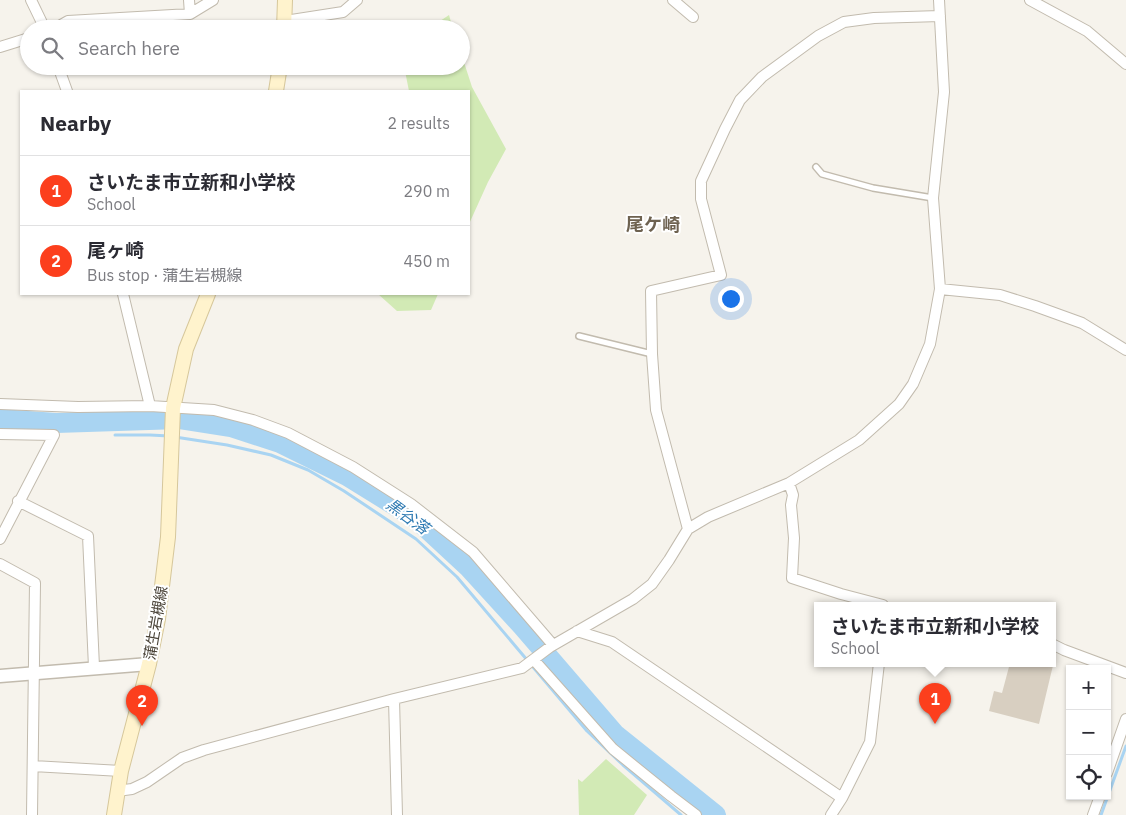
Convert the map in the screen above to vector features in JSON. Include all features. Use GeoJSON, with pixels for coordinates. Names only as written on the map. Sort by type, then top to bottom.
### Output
{"type":"FeatureCollection","features":[{"type":"Feature","properties":{"kind":"main road"},"geometry":{"type":"LineString","coordinates":[[284,20],[285,0]]}},
{"type":"Feature","properties":{"kind":"main road"},"geometry":{"type":"LineString","coordinates":[[276,90],[279,75]]}},
{"type":"Feature","properties":{"kind":"main road","name":"蒲生岩槻線"},"geometry":{"type":"LineString","coordinates":[[114,815],[121,771],[149,664],[158,619],[165,563],[172,416],[186,348],[208,295]]}},
{"type":"Feature","properties":{"kind":"street"},"geometry":{"type":"LineString","coordinates":[[31,0],[41,20]]}},
{"type":"Feature","properties":{"kind":"street"},"geometry":{"type":"LineString","coordinates":[[189,0],[190,14]]}},
{"type":"Feature","properties":{"kind":"street"},"geometry":{"type":"LineString","coordinates":[[85,20],[190,14],[213,0]]}},
{"type":"Feature","properties":{"kind":"street"},"geometry":{"type":"LineString","coordinates":[[307,20],[343,12],[357,0]]}},
{"type":"Feature","properties":{"kind":"street"},"geometry":{"type":"LineString","coordinates":[[673,0],[692,17]]}},
{"type":"Feature","properties":{"kind":"street"},"geometry":{"type":"LineString","coordinates":[[117,791],[132,789],[147,782],[182,758],[193,753],[394,698],[522,668],[552,646],[633,599],[652,584],[688,529],[708,517],[788,483],[859,440],[899,404],[913,384],[930,344],[940,288],[933,198],[944,92],[938,0]]}},
{"type":"Feature","properties":{"kind":"street"},"geometry":{"type":"LineString","coordinates":[[1030,0],[1087,31],[1126,64]]}},
{"type":"Feature","properties":{"kind":"street"},"geometry":{"type":"LineString","coordinates":[[688,529],[656,410],[652,354],[651,291],[721,275],[701,199],[701,181],[725,129],[740,100],[762,77],[818,36],[844,22],[874,18],[940,16]]}},
{"type":"Feature","properties":{"kind":"street"},"geometry":{"type":"LineString","coordinates":[[0,47],[20,41]]}},
{"type":"Feature","properties":{"kind":"street"},"geometry":{"type":"LineString","coordinates":[[61,75],[67,90]]}},
{"type":"Feature","properties":{"kind":"street"},"geometry":{"type":"LineString","coordinates":[[940,288],[1000,295],[1035,306],[1082,323],[1126,350]]}},
{"type":"Feature","properties":{"kind":"street"},"geometry":{"type":"LineString","coordinates":[[122,295],[150,406]]}},
{"type":"Feature","properties":{"kind":"street"},"geometry":{"type":"LineString","coordinates":[[0,404],[78,407],[150,406],[172,416],[214,410],[253,420],[288,433],[353,467],[411,504],[473,552],[552,646]]}},
{"type":"Feature","properties":{"kind":"street"},"geometry":{"type":"LineString","coordinates":[[0,434],[54,435],[18,501],[0,540]]}},
{"type":"Feature","properties":{"kind":"street"},"geometry":{"type":"LineString","coordinates":[[788,483],[793,494],[791,505],[794,538],[792,578],[872,602]]}},
{"type":"Feature","properties":{"kind":"street"},"geometry":{"type":"LineString","coordinates":[[18,501],[88,536],[94,667]]}},
{"type":"Feature","properties":{"kind":"street"},"geometry":{"type":"LineString","coordinates":[[0,564],[35,583],[32,815]]}},
{"type":"Feature","properties":{"kind":"street"},"geometry":{"type":"LineString","coordinates":[[577,631],[612,642],[842,798]]}},
{"type":"Feature","properties":{"kind":"street"},"geometry":{"type":"LineString","coordinates":[[1056,646],[1126,673]]}},
{"type":"Feature","properties":{"kind":"street"},"geometry":{"type":"LineString","coordinates":[[536,658],[613,749],[696,815]]}},
{"type":"Feature","properties":{"kind":"street"},"geometry":{"type":"LineString","coordinates":[[0,676],[149,664]]}},
{"type":"Feature","properties":{"kind":"street"},"geometry":{"type":"LineString","coordinates":[[831,815],[842,798],[870,742],[879,667]]}},
{"type":"Feature","properties":{"kind":"street"},"geometry":{"type":"LineString","coordinates":[[394,698],[397,815]]}},
{"type":"Feature","properties":{"kind":"street"},"geometry":{"type":"LineString","coordinates":[[1111,762],[1126,719]]}},
{"type":"Feature","properties":{"kind":"street"},"geometry":{"type":"LineString","coordinates":[[33,766],[121,771]]}},
{"type":"Feature","properties":{"kind":"street"},"geometry":{"type":"LineString","coordinates":[[1093,815],[1099,800]]}},
{"type":"Feature","properties":{"kind":"lane"},"geometry":{"type":"LineString","coordinates":[[816,166],[822,174],[873,188],[933,198]]}},
{"type":"Feature","properties":{"kind":"lane"},"geometry":{"type":"LineString","coordinates":[[579,336],[652,354]]}},
{"type":"Feature","properties":{"kind":"green space"},"geometry":{"type":"Polygon","coordinates":[[[449,15],[450,20],[442,20],[449,15]]]}},
{"type":"Feature","properties":{"kind":"green space"},"geometry":{"type":"Polygon","coordinates":[[[406,75],[468,75],[472,87],[506,149],[488,182],[470,222],[470,90],[409,90],[406,75]]]}},
{"type":"Feature","properties":{"kind":"green space"},"geometry":{"type":"Polygon","coordinates":[[[379,295],[438,295],[431,310],[397,311],[379,295]]]}},
{"type":"Feature","properties":{"kind":"green space"},"geometry":{"type":"Polygon","coordinates":[[[606,759],[647,795],[634,815],[579,815],[578,779],[582,782],[606,759]]]}},
{"type":"Feature","properties":{"kind":"building"},"geometry":{"type":"Polygon","coordinates":[[[1009,667],[1053,667],[1039,724],[989,711],[994,691],[1002,693],[1009,667]]]}},
{"type":"Feature","properties":{"kind":"waterway","name":"黒谷落"},"geometry":{"type":"LineString","coordinates":[[0,419],[56,423],[180,419],[231,427],[280,443],[347,476],[415,518],[469,568],[615,734],[716,815]]}},
{"type":"Feature","properties":{"kind":"waterway"},"geometry":{"type":"LineString","coordinates":[[115,435],[169,436]]}},
{"type":"Feature","properties":{"kind":"waterway"},"geometry":{"type":"LineString","coordinates":[[175,437],[227,445],[271,455],[308,470],[344,491],[416,539],[457,577],[587,731],[681,815]]}},
{"type":"Feature","properties":{"kind":"waterway"},"geometry":{"type":"LineString","coordinates":[[1101,815],[1126,746]]}},
{"type":"Feature","properties":{"kind":"place","name":"さいたま市立新和小学校"},"geometry":{"type":"Point","coordinates":[935,724]}},
{"type":"Feature","properties":{"kind":"place","name":"尾ヶ崎"},"geometry":{"type":"Point","coordinates":[142,726]}},
{"type":"Feature","properties":{"kind":"district","name":"尾ケ崎"},"geometry":{"type":"Point","coordinates":[653,225]}}]}
